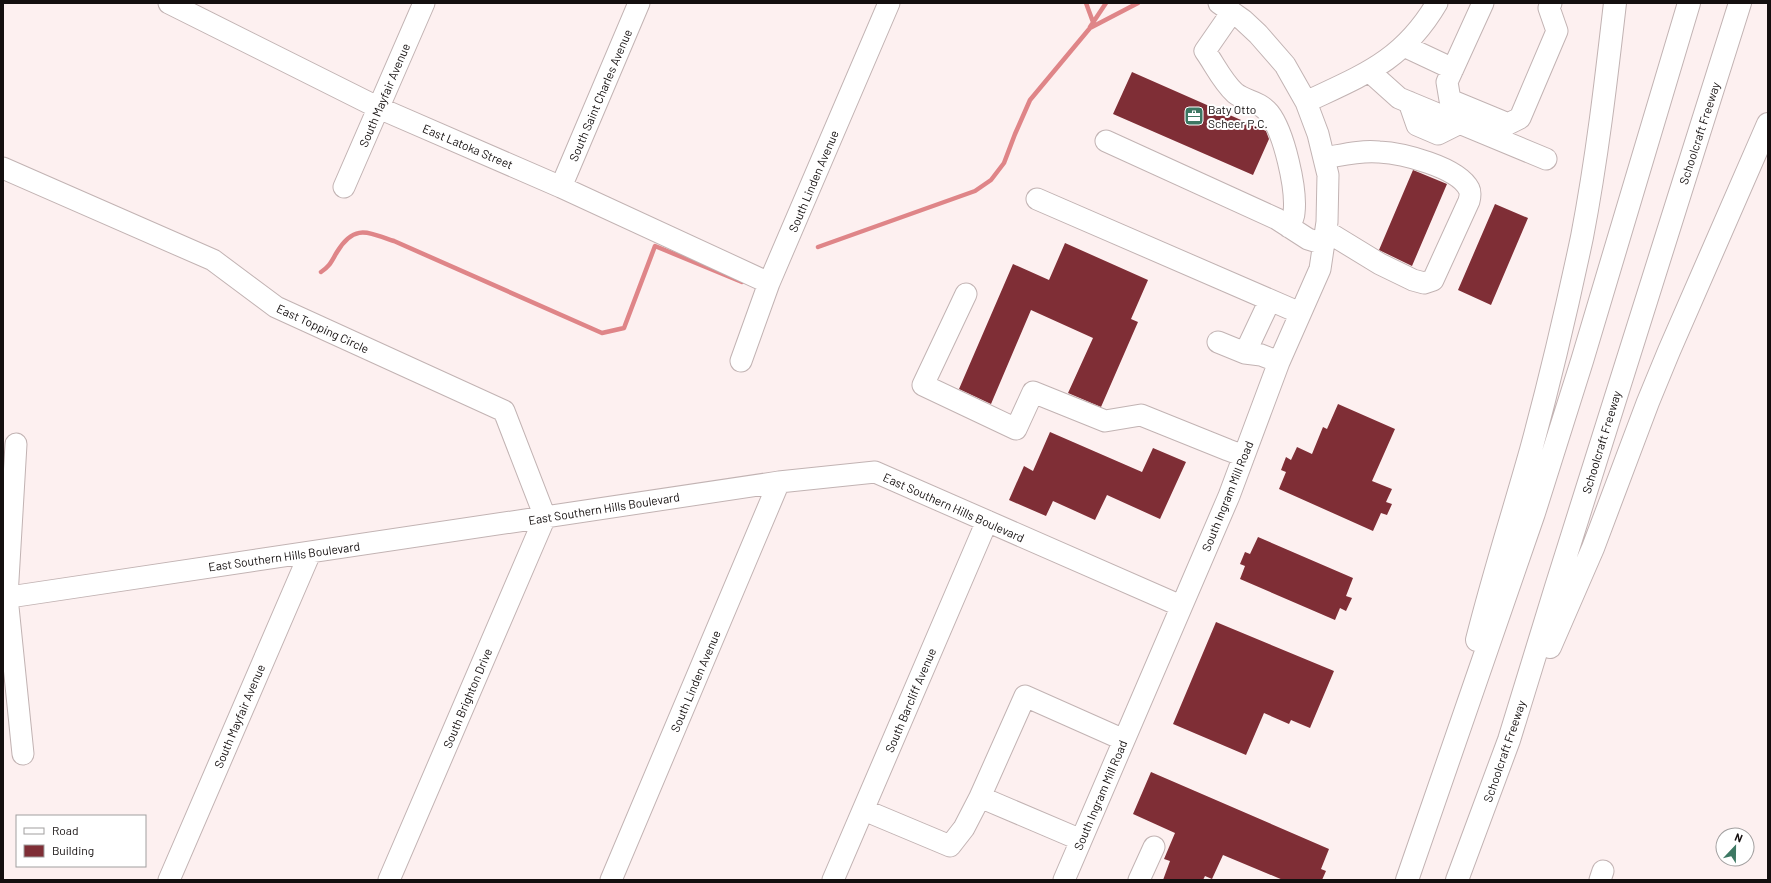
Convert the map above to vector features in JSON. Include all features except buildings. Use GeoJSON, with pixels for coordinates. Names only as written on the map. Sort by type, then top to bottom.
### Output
{"type":"FeatureCollection","features":[{"type":"Feature","properties":{"kind":"highway"},"geometry":{"type":"LineString","coordinates":[[1438,794],[1489,591],[1531,449],[1575,267],[1596,154],[1615,3]]}},
{"type":"Feature","properties":{"kind":"highway"},"geometry":{"type":"LineString","coordinates":[[1407,880],[1534,513],[1582,361],[1689,3]]}},
{"type":"Feature","properties":{"kind":"highway","name":"Schoolcraft Freeway"},"geometry":{"type":"LineString","coordinates":[[1457,880],[1509,740],[1740,3]]}},
{"type":"Feature","properties":{"kind":"highway"},"geometry":{"type":"LineString","coordinates":[[1509,740],[1593,548],[1669,350],[1768,124]]}},
{"type":"Feature","properties":{"kind":"street","name":"East Latoka Street"},"geometry":{"type":"LineString","coordinates":[[170,3],[195,8],[379,108],[561,187],[769,283]]}},
{"type":"Feature","properties":{"kind":"street","name":"South Mayfair Avenue"},"geometry":{"type":"LineString","coordinates":[[344,188],[424,3]]}},
{"type":"Feature","properties":{"kind":"street","name":"South Saint Charles Avenue"},"geometry":{"type":"LineString","coordinates":[[561,187],[639,3]]}},
{"type":"Feature","properties":{"kind":"street","name":"South Linden Avenue"},"geometry":{"type":"LineString","coordinates":[[741,361],[769,283],[889,3]]}},
{"type":"Feature","properties":{"kind":"street"},"geometry":{"type":"LineString","coordinates":[[1306,102],[1370,72],[1382,64],[1404,46],[1424,23],[1437,3]]}},
{"type":"Feature","properties":{"kind":"street"},"geometry":{"type":"LineString","coordinates":[[1451,113],[1447,82],[1483,3]]}},
{"type":"Feature","properties":{"kind":"street"},"geometry":{"type":"LineString","coordinates":[[1370,72],[1399,98],[1409,102],[1451,113],[1508,124],[1520,118],[1557,31],[1545,5]]}},
{"type":"Feature","properties":{"kind":"street"},"geometry":{"type":"LineString","coordinates":[[1226,8],[1205,51],[1222,79],[1237,94],[1261,104],[1270,114],[1276,125],[1285,148],[1294,198],[1294,213],[1289,227]]}},
{"type":"Feature","properties":{"kind":"street","name":"South Ingram Mill Road"},"geometry":{"type":"LineString","coordinates":[[1064,880],[1229,496],[1279,362],[1320,269],[1325,238],[1328,175],[1318,134],[1306,102],[1285,65],[1258,34],[1226,8]]}},
{"type":"Feature","properties":{"kind":"street"},"geometry":{"type":"LineString","coordinates":[[1404,46],[1452,69]]}},
{"type":"Feature","properties":{"kind":"street"},"geometry":{"type":"LineString","coordinates":[[1451,113],[1546,159]]}},
{"type":"Feature","properties":{"kind":"street"},"geometry":{"type":"LineString","coordinates":[[1106,141],[1277,219],[1308,239],[1325,238],[1413,280],[1424,283],[1433,280],[1470,201],[1470,194],[1466,185],[1449,171],[1419,160],[1395,154],[1365,152],[1324,158]]}},
{"type":"Feature","properties":{"kind":"street","name":"East Topping Circle"},"geometry":{"type":"LineString","coordinates":[[3,168],[213,260],[276,307],[504,411],[545,517]]}},
{"type":"Feature","properties":{"kind":"street"},"geometry":{"type":"LineString","coordinates":[[1037,199],[1300,313]]}},
{"type":"Feature","properties":{"kind":"street"},"geometry":{"type":"LineString","coordinates":[[966,294],[923,385],[1016,430],[1033,392],[1106,421],[1141,415],[1244,456]]}},
{"type":"Feature","properties":{"kind":"street"},"geometry":{"type":"LineString","coordinates":[[1245,353],[1270,300]]}},
{"type":"Feature","properties":{"kind":"street"},"geometry":{"type":"LineString","coordinates":[[1218,342],[1245,353],[1261,355],[1279,362]]}},
{"type":"Feature","properties":{"kind":"street"},"geometry":{"type":"LineString","coordinates":[[16,444],[5,597],[23,754]]}},
{"type":"Feature","properties":{"kind":"street","name":"East Southern Hills Boulevard"},"geometry":{"type":"LineString","coordinates":[[5,597],[310,553],[779,482],[875,472],[1181,606]]}},
{"type":"Feature","properties":{"kind":"street","name":"South Linden Avenue"},"geometry":{"type":"LineString","coordinates":[[611,880],[779,482]]}},
{"type":"Feature","properties":{"kind":"street","name":"South Brighton Drive"},"geometry":{"type":"LineString","coordinates":[[389,880],[545,517]]}},
{"type":"Feature","properties":{"kind":"street","name":"South Barcliff Avenue"},"geometry":{"type":"LineString","coordinates":[[833,880],[987,521]]}},
{"type":"Feature","properties":{"kind":"street","name":"South Mayfair Avenue"},"geometry":{"type":"LineString","coordinates":[[169,880],[310,553]]}},
{"type":"Feature","properties":{"kind":"street"},"geometry":{"type":"LineString","coordinates":[[864,810],[950,846],[964,828],[980,797],[1025,696],[1124,740]]}},
{"type":"Feature","properties":{"kind":"street"},"geometry":{"type":"LineString","coordinates":[[980,797],[1080,840]]}},
{"type":"Feature","properties":{"kind":"street"},"geometry":{"type":"LineString","coordinates":[[1140,880],[1154,847]]}},
{"type":"Feature","properties":{"kind":"waterway"},"geometry":{"type":"LineString","coordinates":[[1086,3],[1093,22]]}},
{"type":"Feature","properties":{"kind":"waterway"},"geometry":{"type":"LineString","coordinates":[[1090,27],[1106,3]]}},
{"type":"Feature","properties":{"kind":"waterway"},"geometry":{"type":"LineString","coordinates":[[818,247],[975,191],[991,180],[1004,163],[1030,100],[1090,28],[1138,3]]}},
{"type":"Feature","properties":{"kind":"waterway"},"geometry":{"type":"LineString","coordinates":[[321,272],[328,266],[343,243],[349,237],[355,234],[369,233],[394,241],[602,333],[624,328],[655,246],[742,282]]}},
{"type":"Feature","properties":{"kind":"place","name":"Baty Otto Scheer P.C."},"geometry":{"type":"Point","coordinates":[1194,116]}}]}
